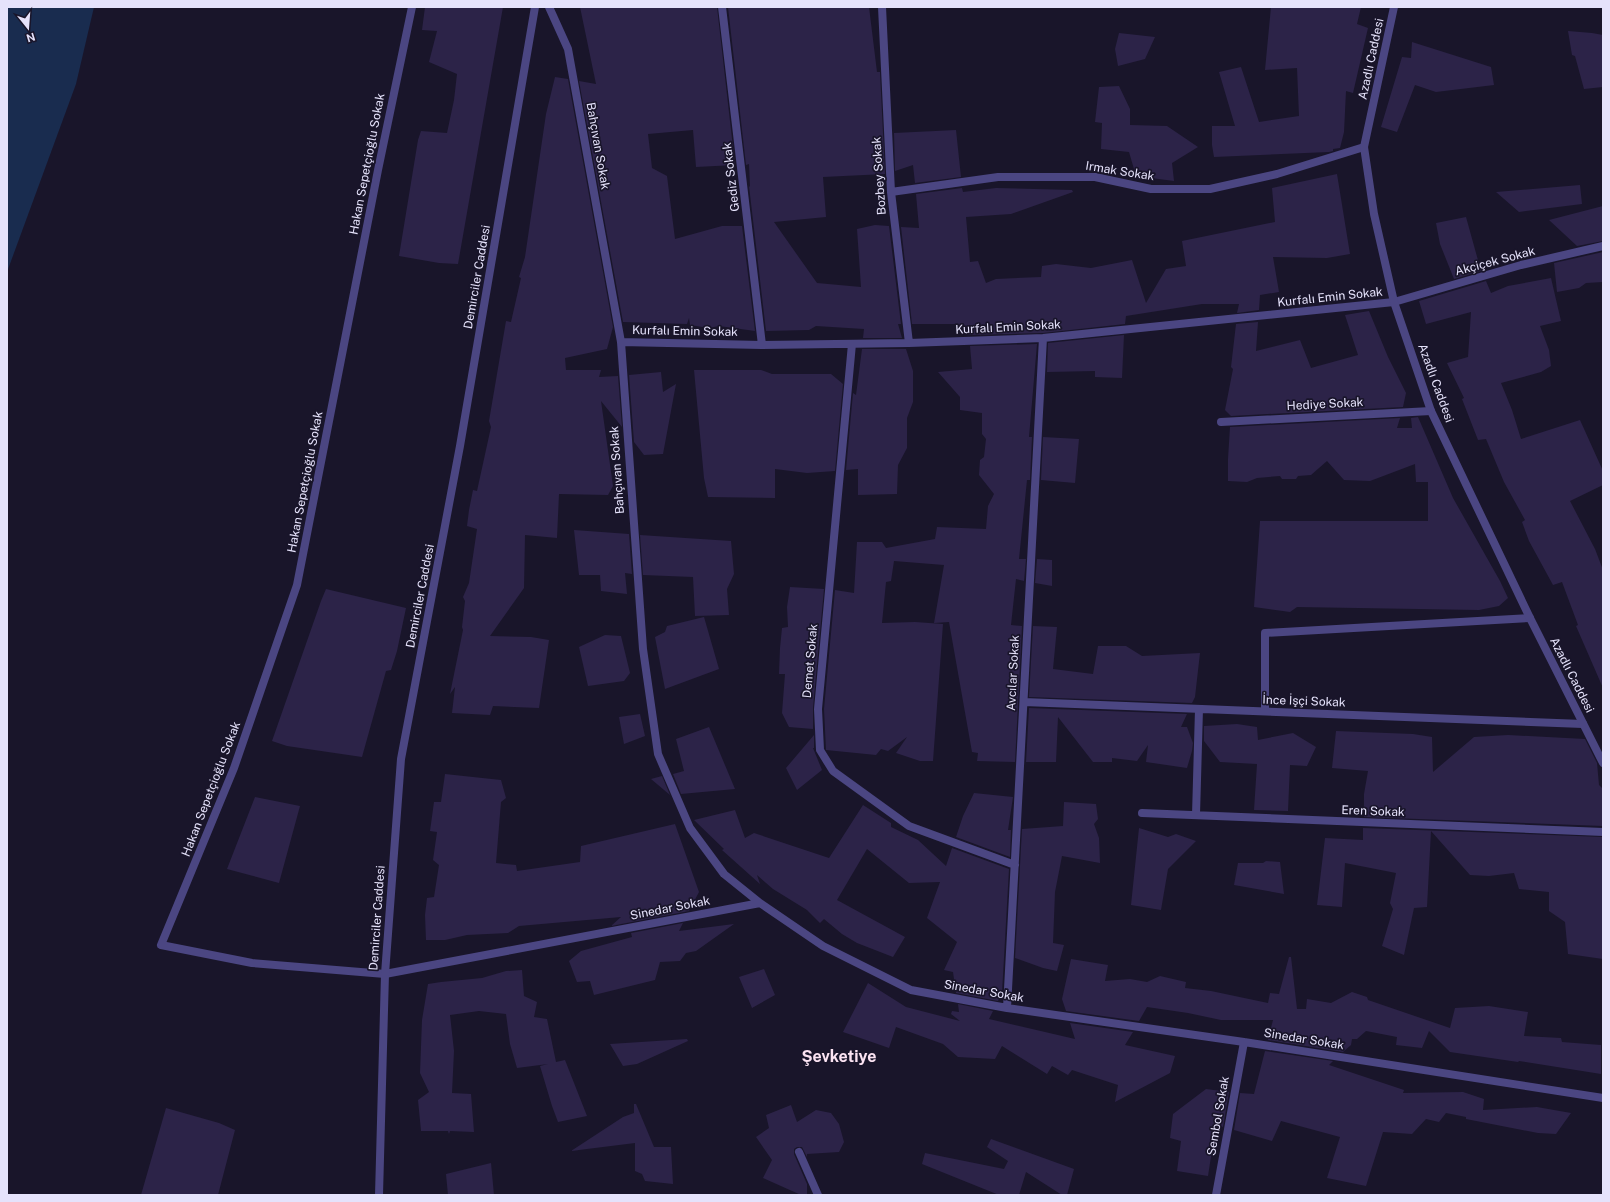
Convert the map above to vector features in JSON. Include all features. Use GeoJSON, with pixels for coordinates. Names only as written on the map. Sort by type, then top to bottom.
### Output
{"type":"FeatureCollection","features":[{"type":"Feature","properties":{"kind":"street","name":"Hakan Sepetçioğlu Sokak"},"geometry":{"type":"LineString","coordinates":[[161,945],[234,768],[297,585],[378,170],[412,7]]}},
{"type":"Feature","properties":{"kind":"street","name":"Demirciler Caddesi"},"geometry":{"type":"LineString","coordinates":[[379,1195],[385,974],[401,759],[460,446],[535,7]]}},
{"type":"Feature","properties":{"kind":"street","name":"Bahçıvan Sokak"},"geometry":{"type":"LineString","coordinates":[[549,7],[568,49],[621,342],[643,649],[658,754],[690,828],[724,874],[760,903]]}},
{"type":"Feature","properties":{"kind":"street","name":"Gediz Sokak"},"geometry":{"type":"LineString","coordinates":[[722,7],[762,344]]}},
{"type":"Feature","properties":{"kind":"street","name":"Bozbey Sokak"},"geometry":{"type":"LineString","coordinates":[[882,7],[891,192],[909,343]]}},
{"type":"Feature","properties":{"kind":"street","name":"Azadlı Caddesi"},"geometry":{"type":"LineString","coordinates":[[1394,7],[1364,147],[1374,214],[1394,302],[1431,411],[1530,618],[1603,763]]}},
{"type":"Feature","properties":{"kind":"street","name":"Irmak Sokak"},"geometry":{"type":"LineString","coordinates":[[891,192],[998,176],[1095,177],[1152,189],[1210,189],[1277,174],[1364,147]]}},
{"type":"Feature","properties":{"kind":"street","name":"Akçiçek Sokak"},"geometry":{"type":"LineString","coordinates":[[1394,302],[1521,265],[1603,246]]}},
{"type":"Feature","properties":{"kind":"street","name":"Kurfalı Emin Sokak"},"geometry":{"type":"LineString","coordinates":[[621,342],[852,344],[1043,338],[1394,302]]}},
{"type":"Feature","properties":{"kind":"street","name":"Avcılar Sokak"},"geometry":{"type":"LineString","coordinates":[[1007,1008],[1043,338]]}},
{"type":"Feature","properties":{"kind":"street","name":"Demet Sokak"},"geometry":{"type":"LineString","coordinates":[[852,344],[818,709],[820,750],[833,771],[909,826],[1015,865]]}},
{"type":"Feature","properties":{"kind":"street","name":"Hediye Sokak"},"geometry":{"type":"LineString","coordinates":[[1221,422],[1431,411]]}},
{"type":"Feature","properties":{"kind":"street"},"geometry":{"type":"LineString","coordinates":[[1265,711],[1265,633],[1530,618]]}},
{"type":"Feature","properties":{"kind":"street","name":"İnce İşçi Sokak"},"geometry":{"type":"LineString","coordinates":[[1024,702],[1583,724]]}},
{"type":"Feature","properties":{"kind":"street"},"geometry":{"type":"LineString","coordinates":[[1196,815],[1198,709]]}},
{"type":"Feature","properties":{"kind":"street","name":"Eren Sokak"},"geometry":{"type":"LineString","coordinates":[[1142,813],[1603,832]]}},
{"type":"Feature","properties":{"kind":"street","name":"Sinedar Sokak"},"geometry":{"type":"LineString","coordinates":[[161,945],[252,963],[385,974],[760,903],[823,946],[911,990],[1007,1008],[1244,1042],[1603,1098]]}},
{"type":"Feature","properties":{"kind":"street","name":"Sembol Sokak"},"geometry":{"type":"LineString","coordinates":[[1216,1195],[1244,1042]]}},
{"type":"Feature","properties":{"kind":"street"},"geometry":{"type":"LineString","coordinates":[[799,1152],[818,1195]]}},
{"type":"Feature","properties":{"kind":"water"},"geometry":{"type":"Polygon","coordinates":[[[7,7],[94,7],[76,84],[7,272],[7,7]]]}},
{"type":"Feature","properties":{"kind":"building"},"geometry":{"type":"Polygon","coordinates":[[[425,7],[503,7],[458,264],[439,263],[399,256],[418,140],[421,131],[447,133],[454,100],[457,74],[429,62],[437,31],[422,30],[425,7]]]}},
{"type":"Feature","properties":{"kind":"building"},"geometry":{"type":"Polygon","coordinates":[[[580,7],[717,7],[735,165],[696,167],[693,130],[648,134],[652,168],[667,176],[675,239],[722,226],[742,226],[755,331],[719,326],[709,328],[690,325],[689,318],[687,324],[623,322],[579,81],[596,84],[580,7]]]}},
{"type":"Feature","properties":{"kind":"building"},"geometry":{"type":"Polygon","coordinates":[[[728,7],[869,7],[877,72],[880,72],[885,174],[823,177],[826,217],[774,222],[817,283],[861,287],[857,229],[875,225],[889,226],[901,324],[898,324],[902,338],[863,338],[864,329],[816,326],[809,330],[766,331],[749,186],[750,187],[749,164],[746,165],[728,7]]]}},
{"type":"Feature","properties":{"kind":"building"},"geometry":{"type":"Polygon","coordinates":[[[1271,7],[1361,7],[1357,24],[1368,28],[1353,93],[1346,91],[1344,132],[1340,148],[1333,149],[1333,151],[1329,152],[1214,157],[1212,145],[1212,126],[1235,126],[1219,72],[1241,67],[1259,122],[1299,116],[1297,68],[1265,70],[1271,7]]]}},
{"type":"Feature","properties":{"kind":"building"},"geometry":{"type":"Polygon","coordinates":[[[1568,31],[1603,35],[1603,87],[1584,89],[1575,56],[1572,55],[1568,31]]]}},
{"type":"Feature","properties":{"kind":"building"},"geometry":{"type":"Polygon","coordinates":[[[1119,33],[1155,37],[1145,59],[1118,66],[1115,49],[1119,33]]]}},
{"type":"Feature","properties":{"kind":"building"},"geometry":{"type":"Polygon","coordinates":[[[1412,42],[1491,67],[1494,85],[1436,92],[1415,85],[1397,132],[1381,127],[1402,57],[1411,58],[1412,42]]]}},
{"type":"Feature","properties":{"kind":"building"},"geometry":{"type":"Polygon","coordinates":[[[555,77],[568,79],[613,327],[607,349],[565,358],[566,370],[601,370],[599,377],[618,376],[622,427],[601,401],[613,486],[608,495],[559,494],[557,538],[525,535],[524,588],[490,636],[531,637],[549,640],[539,708],[493,706],[490,715],[452,713],[455,687],[450,694],[463,630],[462,627],[465,601],[463,597],[469,583],[477,529],[467,526],[469,510],[473,490],[477,491],[491,427],[489,421],[506,321],[511,322],[521,278],[519,277],[525,257],[546,114],[555,77]]]}},
{"type":"Feature","properties":{"kind":"building"},"geometry":{"type":"Polygon","coordinates":[[[1119,86],[1130,109],[1130,125],[1167,126],[1198,147],[1172,163],[1174,181],[1136,176],[1129,152],[1101,149],[1102,123],[1095,122],[1099,87],[1119,86]]]}},
{"type":"Feature","properties":{"kind":"building"},"geometry":{"type":"Polygon","coordinates":[[[956,130],[961,177],[915,183],[913,165],[895,171],[894,133],[956,130]]]}},
{"type":"Feature","properties":{"kind":"building"},"geometry":{"type":"Polygon","coordinates":[[[1337,174],[1350,254],[1327,258],[1273,257],[1279,292],[1260,295],[1259,310],[1237,313],[1239,304],[1202,304],[1126,316],[1125,324],[1043,333],[969,335],[958,324],[912,324],[901,227],[919,228],[916,194],[962,188],[963,192],[996,188],[1072,190],[1073,192],[1011,214],[966,217],[970,262],[978,261],[986,283],[996,279],[1041,277],[1042,266],[1056,264],[1091,268],[1132,260],[1146,303],[1166,269],[1186,266],[1182,241],[1275,222],[1272,188],[1337,174]]]}},
{"type":"Feature","properties":{"kind":"building"},"geometry":{"type":"Polygon","coordinates":[[[1580,185],[1582,204],[1519,212],[1496,192],[1580,185]]]}},
{"type":"Feature","properties":{"kind":"building"},"geometry":{"type":"Polygon","coordinates":[[[1603,206],[1603,241],[1577,246],[1549,220],[1603,206]]]}},
{"type":"Feature","properties":{"kind":"building"},"geometry":{"type":"Polygon","coordinates":[[[1466,217],[1481,271],[1454,279],[1440,244],[1436,223],[1466,217]]]}},
{"type":"Feature","properties":{"kind":"building"},"geometry":{"type":"Polygon","coordinates":[[[1603,252],[1603,282],[1586,283],[1579,288],[1557,292],[1554,263],[1603,252]]]}},
{"type":"Feature","properties":{"kind":"building"},"geometry":{"type":"Polygon","coordinates":[[[1551,278],[1561,321],[1540,326],[1549,350],[1551,366],[1541,372],[1501,383],[1512,410],[1521,439],[1580,420],[1603,471],[1603,485],[1570,501],[1595,549],[1603,570],[1603,688],[1576,626],[1578,625],[1562,582],[1553,585],[1529,541],[1522,522],[1525,520],[1504,482],[1486,439],[1478,440],[1462,399],[1464,398],[1447,363],[1468,357],[1471,312],[1426,324],[1419,301],[1486,281],[1491,293],[1508,286],[1551,278]]]}},
{"type":"Feature","properties":{"kind":"building"},"geometry":{"type":"Polygon","coordinates":[[[1369,311],[1388,357],[1406,393],[1403,407],[1231,416],[1225,410],[1233,369],[1231,367],[1236,324],[1258,322],[1256,351],[1300,340],[1311,368],[1358,355],[1345,315],[1369,311]]]}},
{"type":"Feature","properties":{"kind":"building"},"geometry":{"type":"Polygon","coordinates":[[[1124,335],[1122,378],[1095,377],[1095,371],[1047,372],[1048,343],[1124,335]]]}},
{"type":"Feature","properties":{"kind":"building"},"geometry":{"type":"Polygon","coordinates":[[[1037,344],[1029,437],[1032,437],[1030,480],[1027,480],[1019,559],[1026,559],[1024,581],[1016,579],[1011,625],[1022,626],[1015,762],[977,761],[978,753],[972,752],[949,622],[934,623],[944,565],[894,561],[891,581],[886,582],[882,623],[915,622],[943,624],[933,761],[920,761],[896,753],[907,737],[888,751],[881,749],[876,755],[826,750],[824,709],[835,590],[854,593],[857,542],[882,542],[886,548],[935,539],[937,527],[986,529],[988,506],[994,494],[979,475],[980,460],[984,457],[986,439],[982,434],[982,413],[960,410],[960,397],[938,372],[972,369],[970,346],[1037,344]]]}},
{"type":"Feature","properties":{"kind":"building"},"geometry":{"type":"Polygon","coordinates":[[[862,349],[906,349],[913,371],[913,402],[907,418],[907,448],[898,465],[897,494],[858,495],[858,469],[846,470],[853,393],[856,395],[862,349]]]}},
{"type":"Feature","properties":{"kind":"building"},"geometry":{"type":"Polygon","coordinates":[[[694,370],[761,370],[772,374],[831,374],[843,384],[835,471],[807,473],[775,469],[775,498],[708,497],[704,478],[694,370]]]}},
{"type":"Feature","properties":{"kind":"building"},"geometry":{"type":"Polygon","coordinates":[[[661,372],[663,392],[676,384],[663,454],[644,455],[634,442],[629,375],[661,372]]]}},
{"type":"Feature","properties":{"kind":"building"},"geometry":{"type":"Polygon","coordinates":[[[1418,417],[1453,498],[1508,598],[1499,606],[1479,610],[1297,607],[1290,612],[1254,607],[1260,521],[1428,521],[1428,482],[1416,482],[1415,464],[1370,481],[1344,480],[1327,461],[1311,475],[1298,476],[1296,479],[1282,479],[1280,476],[1257,478],[1247,482],[1228,481],[1230,427],[1400,418],[1397,428],[1412,428],[1411,418],[1418,417]]]}},
{"type":"Feature","properties":{"kind":"building"},"geometry":{"type":"Polygon","coordinates":[[[1043,437],[1079,439],[1075,483],[1041,480],[1043,437]]]}},
{"type":"Feature","properties":{"kind":"building"},"geometry":{"type":"Polygon","coordinates":[[[574,530],[629,534],[632,574],[625,573],[627,594],[601,591],[600,575],[579,575],[574,530]]]}},
{"type":"Feature","properties":{"kind":"building"},"geometry":{"type":"Polygon","coordinates":[[[640,535],[731,541],[734,574],[727,589],[729,615],[695,616],[693,577],[643,575],[640,535]]]}},
{"type":"Feature","properties":{"kind":"building"},"geometry":{"type":"Polygon","coordinates":[[[1037,559],[1052,560],[1052,586],[1035,583],[1037,559]]]}},
{"type":"Feature","properties":{"kind":"building"},"geometry":{"type":"Polygon","coordinates":[[[790,587],[824,589],[813,708],[813,729],[789,727],[782,713],[785,674],[779,674],[780,648],[782,628],[788,627],[787,607],[790,587]]]}},
{"type":"Feature","properties":{"kind":"building"},"geometry":{"type":"Polygon","coordinates":[[[326,589],[406,608],[397,651],[391,670],[386,671],[362,757],[287,746],[272,741],[326,589]]]}},
{"type":"Feature","properties":{"kind":"building"},"geometry":{"type":"Polygon","coordinates":[[[704,617],[719,669],[665,689],[655,637],[665,632],[667,626],[704,617]]]}},
{"type":"Feature","properties":{"kind":"building"},"geometry":{"type":"Polygon","coordinates":[[[1033,626],[1057,627],[1053,669],[1093,674],[1098,646],[1126,646],[1142,656],[1200,653],[1195,697],[1192,703],[1029,697],[1033,626]]]}},
{"type":"Feature","properties":{"kind":"building"},"geometry":{"type":"Polygon","coordinates":[[[605,635],[621,636],[630,673],[624,681],[588,686],[579,647],[605,635]]]}},
{"type":"Feature","properties":{"kind":"building"},"geometry":{"type":"Polygon","coordinates":[[[1029,708],[1187,714],[1181,727],[1187,727],[1193,743],[1187,768],[1146,762],[1148,745],[1137,761],[1112,758],[1112,762],[1093,762],[1058,717],[1056,762],[1026,762],[1029,708]]]}},
{"type":"Feature","properties":{"kind":"building"},"geometry":{"type":"Polygon","coordinates":[[[640,714],[645,736],[624,744],[619,717],[640,714]]]}},
{"type":"Feature","properties":{"kind":"building"},"geometry":{"type":"Polygon","coordinates":[[[1237,724],[1257,727],[1258,740],[1293,733],[1316,747],[1307,766],[1290,765],[1288,811],[1254,810],[1257,764],[1220,762],[1204,741],[1204,726],[1237,724]]]}},
{"type":"Feature","properties":{"kind":"building"},"geometry":{"type":"Polygon","coordinates":[[[709,727],[735,789],[681,794],[673,774],[684,771],[676,739],[709,727]]]}},
{"type":"Feature","properties":{"kind":"building"},"geometry":{"type":"Polygon","coordinates":[[[1336,731],[1413,734],[1432,737],[1433,772],[1474,737],[1508,735],[1585,739],[1597,763],[1599,785],[1603,789],[1603,826],[1364,817],[1364,794],[1368,771],[1332,768],[1336,731]]]}},
{"type":"Feature","properties":{"kind":"building"},"geometry":{"type":"Polygon","coordinates":[[[814,735],[813,748],[822,770],[797,790],[786,768],[814,735]]]}},
{"type":"Feature","properties":{"kind":"building"},"geometry":{"type":"Polygon","coordinates":[[[445,774],[501,780],[506,798],[501,802],[496,863],[516,865],[517,871],[580,862],[581,846],[675,824],[699,892],[689,911],[611,926],[621,917],[519,926],[508,933],[467,935],[445,940],[426,940],[425,915],[427,898],[434,897],[439,865],[433,860],[437,832],[430,831],[434,802],[441,802],[445,774]]]}},
{"type":"Feature","properties":{"kind":"building"},"geometry":{"type":"Polygon","coordinates":[[[662,776],[670,795],[651,779],[662,776]]]}},
{"type":"Feature","properties":{"kind":"building"},"geometry":{"type":"Polygon","coordinates":[[[974,793],[1013,797],[1008,830],[1011,830],[1010,857],[956,837],[963,816],[974,793]]]}},
{"type":"Feature","properties":{"kind":"building"},"geometry":{"type":"Polygon","coordinates":[[[255,797],[300,806],[279,883],[227,869],[255,797]]]}},
{"type":"Feature","properties":{"kind":"building"},"geometry":{"type":"Polygon","coordinates":[[[1064,802],[1096,804],[1098,819],[1094,824],[1099,838],[1100,863],[1062,856],[1055,892],[1053,943],[1064,945],[1057,971],[1043,968],[1015,958],[1022,829],[1063,826],[1064,802]]]}},
{"type":"Feature","properties":{"kind":"building"},"geometry":{"type":"Polygon","coordinates":[[[863,805],[891,823],[891,827],[918,840],[946,866],[952,848],[1009,869],[1002,993],[998,1001],[956,993],[953,972],[944,970],[957,942],[927,918],[940,882],[909,883],[867,849],[837,900],[905,937],[893,957],[857,943],[842,934],[824,919],[820,923],[807,910],[773,889],[757,875],[760,884],[722,850],[724,849],[694,820],[735,810],[745,838],[754,833],[829,858],[863,805]]]}},
{"type":"Feature","properties":{"kind":"building"},"geometry":{"type":"Polygon","coordinates":[[[1139,828],[1168,837],[1176,834],[1196,841],[1168,869],[1161,910],[1131,905],[1139,828]]]}},
{"type":"Feature","properties":{"kind":"building"},"geometry":{"type":"Polygon","coordinates":[[[1363,828],[1603,837],[1603,959],[1568,954],[1565,922],[1549,911],[1549,892],[1519,889],[1514,873],[1489,876],[1470,875],[1431,831],[1427,907],[1414,908],[1404,955],[1382,946],[1393,909],[1390,903],[1396,873],[1345,863],[1342,907],[1317,905],[1325,838],[1363,840],[1363,828]]]}},
{"type":"Feature","properties":{"kind":"building"},"geometry":{"type":"Polygon","coordinates":[[[1266,861],[1280,862],[1284,894],[1234,885],[1238,863],[1263,863],[1266,861]]]}},
{"type":"Feature","properties":{"kind":"building"},"geometry":{"type":"Polygon","coordinates":[[[683,923],[679,931],[734,924],[696,951],[686,953],[680,961],[660,962],[655,980],[594,995],[590,981],[577,982],[569,961],[581,951],[632,937],[631,933],[683,923]]]}},
{"type":"Feature","properties":{"kind":"building"},"geometry":{"type":"Polygon","coordinates":[[[1289,957],[1291,957],[1297,1009],[1306,1009],[1307,999],[1331,1003],[1352,992],[1367,997],[1368,1000],[1450,1028],[1455,1008],[1489,1006],[1528,1012],[1524,1036],[1561,1038],[1562,1042],[1601,1045],[1601,1074],[1450,1052],[1429,1031],[1422,1048],[1396,1045],[1397,1037],[1366,1031],[1357,1039],[1352,1039],[1351,1045],[1343,1052],[1268,1040],[1273,1020],[1221,1020],[1147,1007],[1139,1021],[1066,1011],[1062,999],[1071,959],[1108,965],[1105,981],[1130,979],[1147,982],[1160,976],[1186,982],[1185,988],[1211,991],[1268,1003],[1270,993],[1279,994],[1289,957]]]}},
{"type":"Feature","properties":{"kind":"building"},"geometry":{"type":"Polygon","coordinates":[[[764,969],[775,995],[752,1008],[739,977],[764,969]]]}},
{"type":"Feature","properties":{"kind":"building"},"geometry":{"type":"Polygon","coordinates":[[[522,970],[524,996],[537,1002],[534,1017],[547,1019],[556,1062],[565,1060],[587,1116],[558,1122],[540,1066],[548,1064],[517,1068],[510,1044],[506,1014],[479,1011],[450,1015],[454,1051],[452,1093],[471,1094],[474,1132],[450,1131],[449,1134],[448,1131],[421,1131],[418,1100],[429,1092],[420,1073],[422,1020],[428,984],[482,978],[506,971],[522,970]]]}},
{"type":"Feature","properties":{"kind":"building"},"geometry":{"type":"Polygon","coordinates":[[[868,983],[906,1007],[960,1021],[951,1014],[952,1011],[959,1012],[958,1004],[993,1011],[989,1019],[1075,1039],[1070,1023],[1133,1032],[1125,1045],[1175,1056],[1170,1073],[1115,1102],[1118,1085],[1072,1070],[1068,1075],[1052,1066],[1047,1074],[1002,1046],[995,1059],[958,1057],[943,1044],[896,1027],[889,1048],[843,1032],[868,983]]]}},
{"type":"Feature","properties":{"kind":"building"},"geometry":{"type":"Polygon","coordinates":[[[687,1039],[688,1041],[637,1064],[623,1066],[610,1044],[687,1039]]]}},
{"type":"Feature","properties":{"kind":"building"},"geometry":{"type":"Polygon","coordinates":[[[1265,1051],[1333,1061],[1329,1065],[1404,1090],[1403,1093],[1463,1092],[1484,1099],[1483,1110],[1537,1107],[1571,1113],[1556,1134],[1538,1133],[1466,1119],[1466,1117],[1446,1113],[1439,1122],[1426,1119],[1412,1134],[1383,1132],[1366,1186],[1327,1178],[1340,1137],[1281,1121],[1272,1141],[1234,1130],[1240,1093],[1254,1094],[1265,1051]]]}},
{"type":"Feature","properties":{"kind":"building"},"geometry":{"type":"Polygon","coordinates":[[[1206,1089],[1229,1092],[1223,1127],[1216,1124],[1208,1176],[1177,1171],[1181,1141],[1170,1138],[1173,1114],[1206,1089]]]}},
{"type":"Feature","properties":{"kind":"building"},"geometry":{"type":"Polygon","coordinates":[[[634,1104],[636,1104],[654,1147],[671,1147],[673,1184],[645,1181],[642,1174],[635,1171],[635,1143],[571,1151],[623,1117],[634,1113],[634,1104]]]}},
{"type":"Feature","properties":{"kind":"building"},"geometry":{"type":"Polygon","coordinates":[[[791,1105],[797,1122],[816,1110],[831,1113],[839,1124],[844,1142],[839,1152],[807,1154],[807,1157],[802,1147],[797,1147],[794,1149],[794,1154],[807,1184],[807,1195],[801,1195],[763,1178],[772,1160],[756,1137],[769,1128],[766,1115],[791,1105]]]}},
{"type":"Feature","properties":{"kind":"building"},"geometry":{"type":"Polygon","coordinates":[[[166,1108],[219,1123],[235,1130],[218,1195],[141,1195],[166,1108]]]}},
{"type":"Feature","properties":{"kind":"building"},"geometry":{"type":"Polygon","coordinates":[[[991,1139],[1074,1169],[1067,1195],[1062,1195],[1026,1172],[1019,1195],[999,1195],[922,1164],[925,1153],[1004,1169],[1008,1161],[987,1147],[991,1139]]]}},
{"type":"Feature","properties":{"kind":"building"},"geometry":{"type":"Polygon","coordinates":[[[491,1163],[494,1195],[448,1195],[446,1174],[491,1163]]]}},
{"type":"Feature","properties":{"kind":"district","name":"Şevketiye"},"geometry":{"type":"Point","coordinates":[839,1056]}}]}
